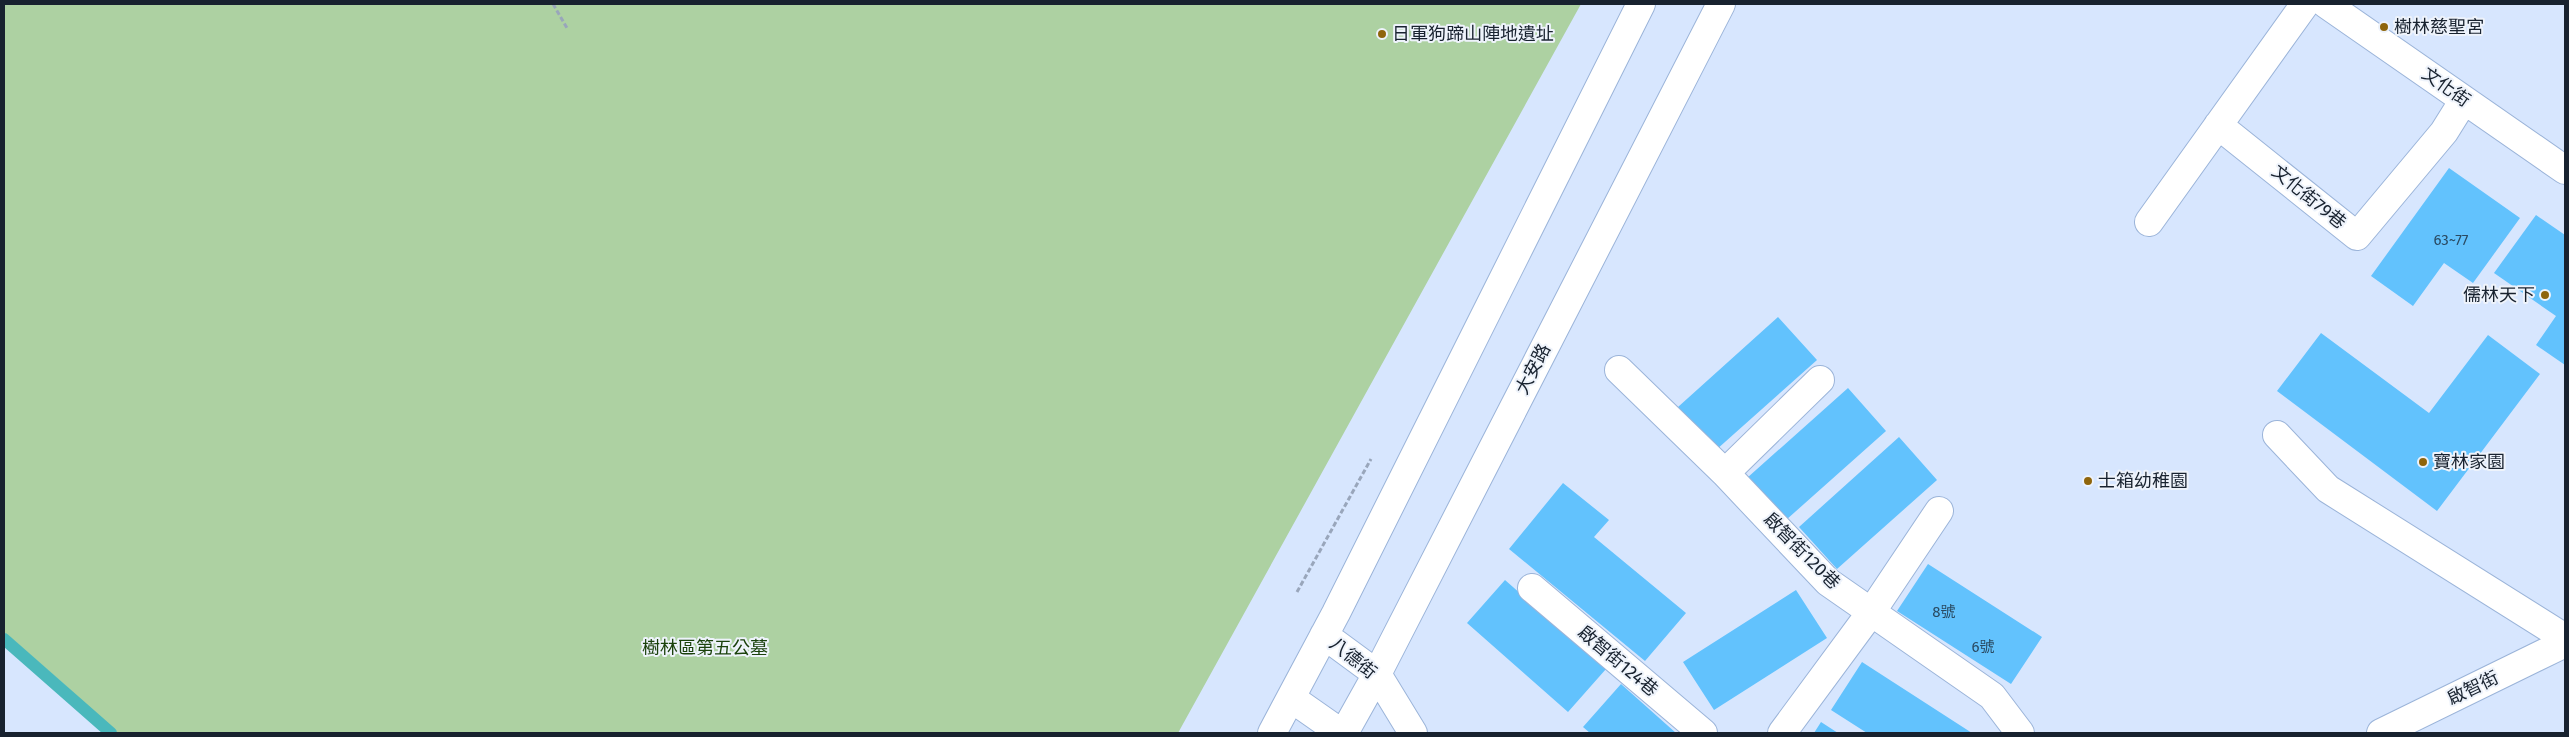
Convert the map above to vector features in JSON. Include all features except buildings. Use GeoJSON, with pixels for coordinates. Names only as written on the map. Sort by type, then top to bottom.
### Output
{"type":"FeatureCollection","features":[{"type":"Feature","properties":{"kind":"street"},"geometry":{"type":"LineString","coordinates":[[1272,733],[1324,635],[1641,4]]}},
{"type":"Feature","properties":{"kind":"street","name":"大安路"},"geometry":{"type":"LineString","coordinates":[[1343,733],[1378,674],[1721,4]]}},
{"type":"Feature","properties":{"kind":"street"},"geometry":{"type":"LineString","coordinates":[[2149,222],[2305,4]]}},
{"type":"Feature","properties":{"kind":"street","name":"文化街"},"geometry":{"type":"LineString","coordinates":[[2326,4],[2565,170]]}},
{"type":"Feature","properties":{"kind":"street","name":"文化街79巷"},"geometry":{"type":"LineString","coordinates":[[2218,125],[2357,236],[2444,132],[2464,100]]}},
{"type":"Feature","properties":{"kind":"street","name":"啟智街120巷"},"geometry":{"type":"LineString","coordinates":[[1619,370],[1724,473],[1828,582],[1992,696],[2020,733]]}},
{"type":"Feature","properties":{"kind":"street"},"geometry":{"type":"LineString","coordinates":[[1724,473],[1820,380]]}},
{"type":"Feature","properties":{"kind":"street"},"geometry":{"type":"LineString","coordinates":[[2277,435],[2328,488],[2565,638]]}},
{"type":"Feature","properties":{"kind":"street"},"geometry":{"type":"LineString","coordinates":[[1782,733],[1872,611],[1939,512]]}},
{"type":"Feature","properties":{"kind":"street","name":"啟智街124巷"},"geometry":{"type":"LineString","coordinates":[[1532,588],[1703,733]]}},
{"type":"Feature","properties":{"kind":"street","name":"八德街"},"geometry":{"type":"LineString","coordinates":[[1324,635],[1378,674],[1413,733]]}},
{"type":"Feature","properties":{"kind":"street","name":"啟智街"},"geometry":{"type":"LineString","coordinates":[[2381,733],[2407,726],[2565,643]]}},
{"type":"Feature","properties":{"kind":"street"},"geometry":{"type":"LineString","coordinates":[[1291,698],[1343,733]]}},
{"type":"Feature","properties":{"kind":"path"},"geometry":{"type":"LineString","coordinates":[[554,4],[567,28]]}},
{"type":"Feature","properties":{"kind":"green space","name":"樹林區第五公墓"},"geometry":{"type":"Polygon","coordinates":[[[4,4],[1581,4],[1178,733],[116,733],[4,632],[4,4]]]}},
{"type":"Feature","properties":{"kind":"waterway"},"geometry":{"type":"LineString","coordinates":[[4,639],[111,733]]}},
{"type":"Feature","properties":{"kind":"place","name":"樹林慈聖宮"},"geometry":{"type":"Point","coordinates":[2384,27]}},
{"type":"Feature","properties":{"kind":"place","name":"日軍狗蹄山陣地遺址"},"geometry":{"type":"Point","coordinates":[1382,34]}},
{"type":"Feature","properties":{"kind":"place","name":"儒林天下"},"geometry":{"type":"Point","coordinates":[2545,295]}},
{"type":"Feature","properties":{"kind":"place","name":"寶林家園"},"geometry":{"type":"Point","coordinates":[2423,462]}},
{"type":"Feature","properties":{"kind":"place","name":"士箱幼稚園"},"geometry":{"type":"Point","coordinates":[2088,481]}}]}
